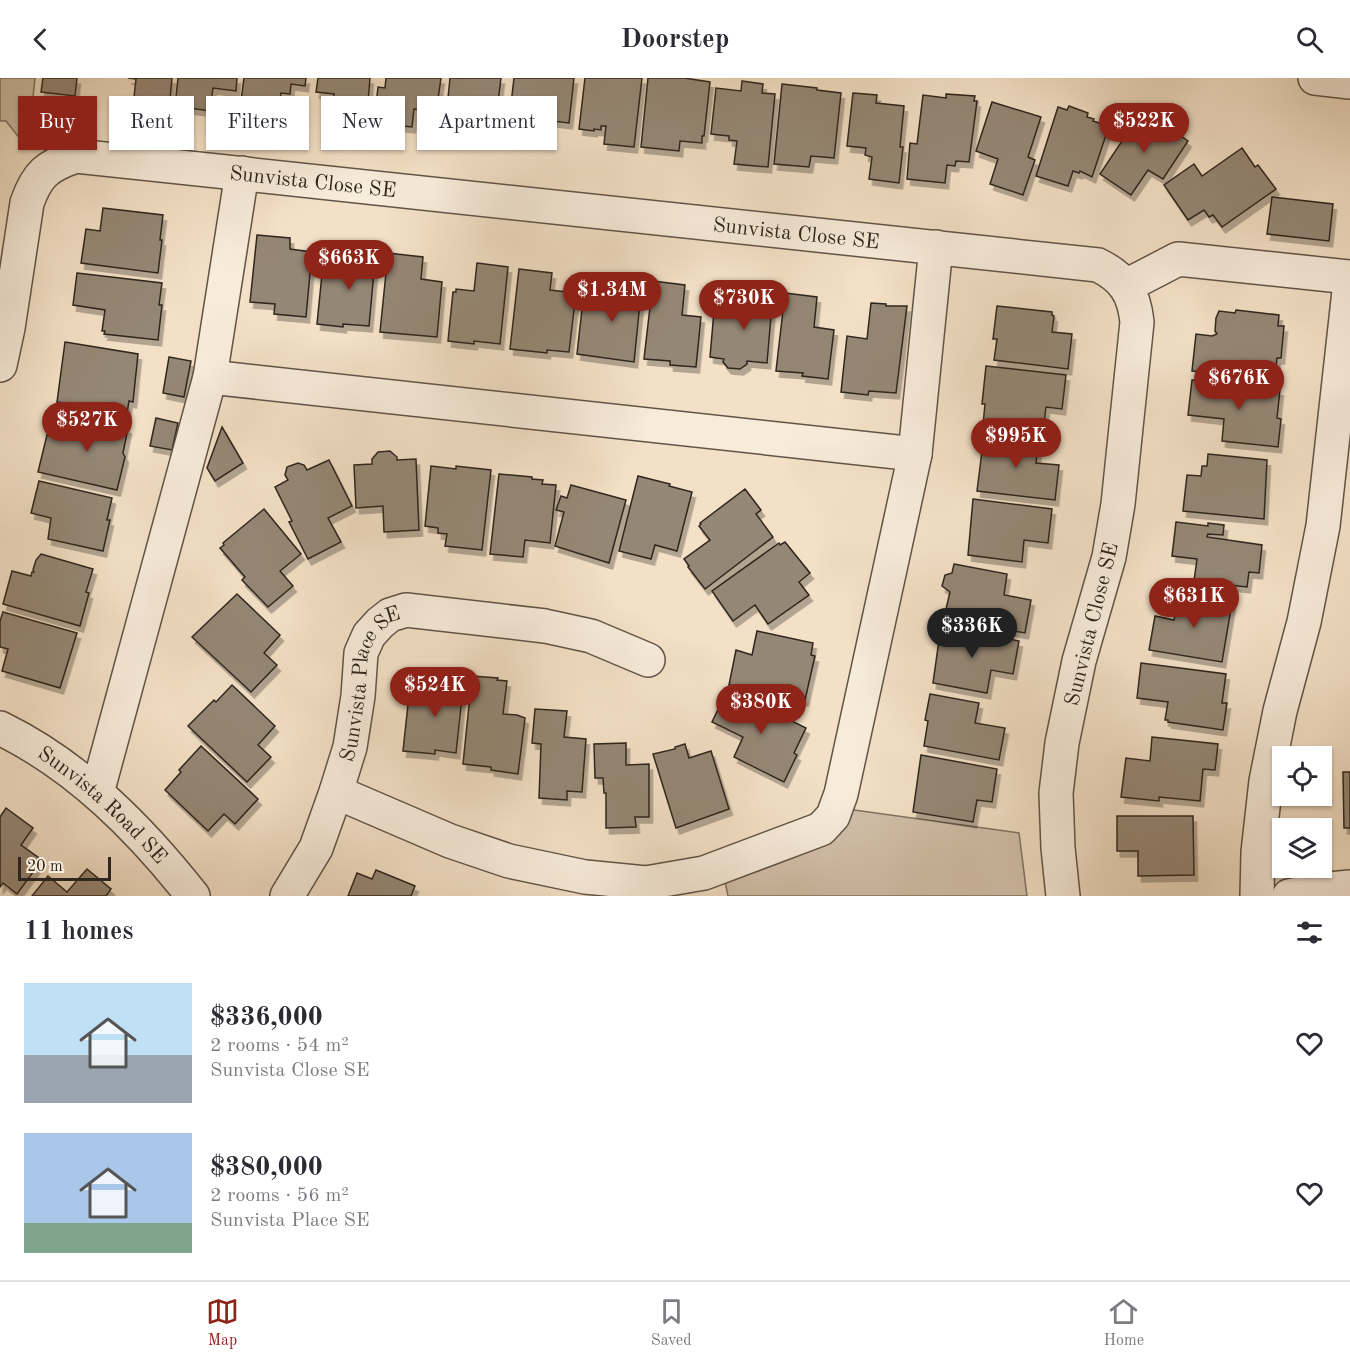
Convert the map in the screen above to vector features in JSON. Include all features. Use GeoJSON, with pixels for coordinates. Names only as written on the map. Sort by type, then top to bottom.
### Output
{"type":"FeatureCollection","features":[{"type":"Feature","properties":{"kind":"street"},"geometry":{"type":"LineString","coordinates":[[1315,78],[1350,82]]}},
{"type":"Feature","properties":{"kind":"street","name":"Sunvista Close SE"},"geometry":{"type":"LineString","coordinates":[[0,365],[8,328],[27,203],[38,178],[48,168],[76,156],[1098,265],[1112,272],[1126,286],[1136,306],[1137,322],[1118,504],[1109,557],[1079,661],[1062,743],[1056,793],[1063,896]]}},
{"type":"Feature","properties":{"kind":"street"},"geometry":{"type":"LineString","coordinates":[[97,793],[210,377],[242,173]]}},
{"type":"Feature","properties":{"kind":"street"},"geometry":{"type":"LineString","coordinates":[[336,792],[450,841],[509,861],[585,877],[646,883],[704,873],[821,829],[833,816],[841,794],[915,454],[936,247]]}},
{"type":"Feature","properties":{"kind":"street"},"geometry":{"type":"LineString","coordinates":[[1126,286],[1178,259],[1350,280],[1323,526],[1304,622],[1280,711],[1266,781],[1258,852],[1257,896]]}},
{"type":"Feature","properties":{"kind":"street"},"geometry":{"type":"LineString","coordinates":[[210,377],[915,454]]}},
{"type":"Feature","properties":{"kind":"street","name":"Sunvista Place SE"},"geometry":{"type":"LineString","coordinates":[[287,896],[316,848],[350,747],[358,696],[361,653],[369,635],[390,615],[406,610],[544,626],[591,636],[648,660]]}},
{"type":"Feature","properties":{"kind":"street","name":"Sunvista Road SE"},"geometry":{"type":"LineString","coordinates":[[0,728],[39,751],[97,793],[144,838],[193,896]]}},
{"type":"Feature","properties":{"kind":"street"},"geometry":{"type":"LineString","coordinates":[[1289,896],[1350,887]]}},
{"type":"Feature","properties":{"kind":"shaded area"},"geometry":{"type":"Polygon","coordinates":[[[0,78],[35,78],[33,96],[18,96],[18,136],[6,121],[0,121],[0,78]]]}},
{"type":"Feature","properties":{"kind":"shaded area"},"geometry":{"type":"Polygon","coordinates":[[[847,809],[1019,833],[1027,896],[728,896],[724,877],[847,809]]]}},
{"type":"Feature","properties":{"kind":"building"},"geometry":{"type":"Polygon","coordinates":[[[43,78],[77,78],[75,96],[41,92],[43,78]]]}},
{"type":"Feature","properties":{"kind":"building"},"geometry":{"type":"Polygon","coordinates":[[[128,78],[172,78],[170,96],[134,96],[136,79],[128,78]]]}},
{"type":"Feature","properties":{"kind":"building"},"geometry":{"type":"Polygon","coordinates":[[[178,78],[237,78],[236,91],[213,88],[212,96],[206,96],[206,110],[194,109],[194,96],[176,96],[178,78]]]}},
{"type":"Feature","properties":{"kind":"building"},"geometry":{"type":"Polygon","coordinates":[[[244,78],[306,78],[305,86],[291,84],[290,94],[242,96],[244,78]]]}},
{"type":"Feature","properties":{"kind":"building"},"geometry":{"type":"Polygon","coordinates":[[[318,78],[370,78],[368,96],[334,96],[334,94],[316,92],[318,78]]]}},
{"type":"Feature","properties":{"kind":"building"},"geometry":{"type":"Polygon","coordinates":[[[386,78],[441,78],[438,96],[417,96],[417,109],[414,109],[412,127],[405,126],[405,96],[377,96],[378,87],[385,88],[386,78]]]}},
{"type":"Feature","properties":{"kind":"building"},"geometry":{"type":"Polygon","coordinates":[[[450,78],[501,78],[499,96],[448,96],[450,78]]]}},
{"type":"Feature","properties":{"kind":"building"},"geometry":{"type":"Polygon","coordinates":[[[514,78],[574,78],[569,123],[557,122],[557,96],[512,96],[514,78]]]}},
{"type":"Feature","properties":{"kind":"building"},"geometry":{"type":"Polygon","coordinates":[[[585,78],[642,78],[634,147],[604,144],[606,126],[601,126],[601,130],[594,129],[594,131],[579,129],[585,78]]]}},
{"type":"Feature","properties":{"kind":"building"},"geometry":{"type":"Polygon","coordinates":[[[648,78],[684,78],[710,82],[702,143],[680,141],[679,151],[641,147],[648,78]]]}},
{"type":"Feature","properties":{"kind":"building"},"geometry":{"type":"Polygon","coordinates":[[[742,81],[763,84],[762,93],[775,94],[768,167],[734,164],[737,141],[729,140],[729,136],[711,134],[716,88],[741,91],[742,81]]]}},
{"type":"Feature","properties":{"kind":"building"},"geometry":{"type":"Polygon","coordinates":[[[782,84],[841,93],[834,158],[811,156],[809,167],[774,164],[782,84]]]}},
{"type":"Feature","properties":{"kind":"building"},"geometry":{"type":"Polygon","coordinates":[[[853,93],[877,95],[876,103],[904,106],[899,183],[869,179],[872,157],[865,155],[866,148],[847,146],[853,93]]]}},
{"type":"Feature","properties":{"kind":"building"},"geometry":{"type":"Polygon","coordinates":[[[946,94],[975,96],[974,101],[977,101],[969,162],[956,161],[955,166],[947,165],[945,183],[907,179],[910,143],[917,144],[923,95],[946,98],[946,94]]]}},
{"type":"Feature","properties":{"kind":"building"},"geometry":{"type":"Polygon","coordinates":[[[992,102],[1041,117],[1028,157],[1035,160],[1023,195],[990,184],[998,159],[976,151],[992,102]]]}},
{"type":"Feature","properties":{"kind":"building"},"geometry":{"type":"Polygon","coordinates":[[[1069,106],[1088,113],[1087,117],[1094,119],[1093,121],[1109,126],[1092,177],[1080,171],[1079,173],[1073,171],[1068,186],[1036,176],[1058,107],[1067,110],[1069,106]]]}},
{"type":"Feature","properties":{"kind":"building"},"geometry":{"type":"Polygon","coordinates":[[[1156,114],[1177,128],[1174,131],[1188,141],[1163,179],[1148,170],[1131,195],[1100,174],[1136,120],[1147,127],[1156,114]]]}},
{"type":"Feature","properties":{"kind":"building"},"geometry":{"type":"Polygon","coordinates":[[[1242,148],[1255,167],[1258,165],[1276,189],[1222,227],[1213,215],[1209,217],[1204,210],[1188,220],[1164,185],[1194,164],[1202,176],[1242,148]]]}},
{"type":"Feature","properties":{"kind":"building"},"geometry":{"type":"Polygon","coordinates":[[[1272,197],[1333,204],[1329,241],[1267,234],[1272,197]]]}},
{"type":"Feature","properties":{"kind":"building"},"geometry":{"type":"Polygon","coordinates":[[[103,208],[163,215],[158,273],[81,263],[86,229],[100,231],[103,208]]]}},
{"type":"Feature","properties":{"kind":"building"},"geometry":{"type":"Polygon","coordinates":[[[257,235],[290,238],[290,249],[312,252],[306,317],[274,314],[275,304],[250,302],[257,235]]]}},
{"type":"Feature","properties":{"kind":"building"},"geometry":{"type":"Polygon","coordinates":[[[345,247],[376,250],[369,326],[343,324],[343,327],[317,324],[322,274],[342,275],[345,247]]]}},
{"type":"Feature","properties":{"kind":"building"},"geometry":{"type":"Polygon","coordinates":[[[388,253],[423,257],[421,279],[442,282],[437,337],[380,332],[388,253]]]}},
{"type":"Feature","properties":{"kind":"building"},"geometry":{"type":"Polygon","coordinates":[[[477,263],[508,267],[500,344],[448,341],[453,292],[456,292],[456,289],[474,291],[477,263]]]}},
{"type":"Feature","properties":{"kind":"building"},"geometry":{"type":"Polygon","coordinates":[[[519,269],[552,273],[550,290],[576,293],[569,352],[547,350],[547,353],[510,349],[519,269]]]}},
{"type":"Feature","properties":{"kind":"building"},"geometry":{"type":"Polygon","coordinates":[[[77,273],[162,283],[158,340],[104,334],[105,331],[102,331],[105,310],[73,305],[77,273]]]}},
{"type":"Feature","properties":{"kind":"building"},"geometry":{"type":"Polygon","coordinates":[[[608,279],[642,283],[634,362],[577,354],[583,300],[605,302],[608,279]]]}},
{"type":"Feature","properties":{"kind":"building"},"geometry":{"type":"Polygon","coordinates":[[[653,281],[685,285],[682,315],[701,317],[696,367],[670,365],[670,361],[644,359],[653,281]]]}},
{"type":"Feature","properties":{"kind":"building"},"geometry":{"type":"Polygon","coordinates":[[[740,289],[773,293],[767,363],[747,361],[747,364],[740,369],[728,368],[723,362],[724,359],[710,357],[714,311],[737,314],[740,289]]]}},
{"type":"Feature","properties":{"kind":"building"},"geometry":{"type":"Polygon","coordinates":[[[785,293],[817,297],[814,327],[834,330],[828,379],[802,376],[803,373],[776,371],[785,293]]]}},
{"type":"Feature","properties":{"kind":"building"},"geometry":{"type":"Polygon","coordinates":[[[871,303],[907,306],[896,393],[869,391],[868,395],[841,392],[847,336],[867,339],[871,303]]]}},
{"type":"Feature","properties":{"kind":"building"},"geometry":{"type":"Polygon","coordinates":[[[997,306],[1052,312],[1054,316],[1052,332],[1072,334],[1068,369],[994,360],[997,339],[993,339],[997,306]]]}},
{"type":"Feature","properties":{"kind":"building"},"geometry":{"type":"Polygon","coordinates":[[[1236,310],[1279,315],[1278,326],[1284,326],[1281,358],[1277,358],[1275,376],[1192,371],[1196,334],[1212,336],[1217,334],[1215,331],[1216,318],[1219,311],[1235,313],[1236,310]]]}},
{"type":"Feature","properties":{"kind":"building"},"geometry":{"type":"Polygon","coordinates":[[[65,342],[138,354],[133,402],[129,401],[127,413],[57,402],[65,342]]]}},
{"type":"Feature","properties":{"kind":"building"},"geometry":{"type":"Polygon","coordinates":[[[169,357],[191,361],[184,397],[163,393],[169,357]]]}},
{"type":"Feature","properties":{"kind":"building"},"geometry":{"type":"Polygon","coordinates":[[[986,366],[1066,375],[1062,409],[1046,407],[1043,432],[983,425],[985,404],[982,404],[986,366]]]}},
{"type":"Feature","properties":{"kind":"building"},"geometry":{"type":"Polygon","coordinates":[[[1192,380],[1280,390],[1277,418],[1281,419],[1278,447],[1222,441],[1224,419],[1188,415],[1192,380]]]}},
{"type":"Feature","properties":{"kind":"building"},"geometry":{"type":"Polygon","coordinates":[[[70,415],[128,428],[123,453],[125,457],[117,490],[38,472],[47,435],[64,439],[70,415]]]}},
{"type":"Feature","properties":{"kind":"building"},"geometry":{"type":"Polygon","coordinates":[[[156,418],[178,423],[172,450],[150,446],[156,418]]]}},
{"type":"Feature","properties":{"kind":"building"},"geometry":{"type":"Polygon","coordinates":[[[222,427],[243,463],[215,481],[207,468],[222,427]]]}},
{"type":"Feature","properties":{"kind":"building"},"geometry":{"type":"Polygon","coordinates":[[[984,435],[1039,442],[1036,463],[1059,465],[1055,500],[977,491],[984,435]]]}},
{"type":"Feature","properties":{"kind":"building"},"geometry":{"type":"Polygon","coordinates":[[[390,451],[397,457],[397,460],[416,459],[419,530],[384,532],[383,506],[356,508],[354,465],[372,464],[372,459],[378,452],[390,451]]]}},
{"type":"Feature","properties":{"kind":"building"},"geometry":{"type":"Polygon","coordinates":[[[1208,454],[1267,460],[1264,519],[1183,511],[1187,475],[1201,476],[1202,466],[1207,466],[1208,454]]]}},
{"type":"Feature","properties":{"kind":"building"},"geometry":{"type":"Polygon","coordinates":[[[329,460],[352,506],[328,518],[341,542],[308,559],[289,522],[292,521],[275,487],[288,480],[285,475],[287,467],[298,463],[304,465],[307,470],[329,460]]]}},
{"type":"Feature","properties":{"kind":"building"},"geometry":{"type":"Polygon","coordinates":[[[431,466],[491,470],[482,550],[445,546],[447,534],[438,533],[438,528],[425,526],[431,466]]]}},
{"type":"Feature","properties":{"kind":"building"},"geometry":{"type":"Polygon","coordinates":[[[499,474],[532,477],[532,479],[543,480],[542,484],[556,485],[550,543],[525,540],[523,557],[490,554],[499,474]]]}},
{"type":"Feature","properties":{"kind":"building"},"geometry":{"type":"Polygon","coordinates":[[[638,476],[692,492],[677,551],[655,545],[651,559],[619,551],[638,476]]]}},
{"type":"Feature","properties":{"kind":"building"},"geometry":{"type":"Polygon","coordinates":[[[39,481],[112,498],[103,551],[48,539],[51,518],[31,513],[39,481]]]}},
{"type":"Feature","properties":{"kind":"building"},"geometry":{"type":"Polygon","coordinates":[[[571,485],[626,500],[609,563],[555,546],[564,512],[556,510],[561,496],[567,498],[571,485]]]}},
{"type":"Feature","properties":{"kind":"building"},"geometry":{"type":"Polygon","coordinates":[[[745,489],[761,510],[756,514],[773,537],[705,589],[684,559],[710,540],[699,526],[700,523],[745,489]]]}},
{"type":"Feature","properties":{"kind":"building"},"geometry":{"type":"Polygon","coordinates":[[[973,499],[1052,509],[1048,543],[1024,540],[1022,562],[968,555],[973,499]]]}},
{"type":"Feature","properties":{"kind":"building"},"geometry":{"type":"Polygon","coordinates":[[[264,509],[301,554],[280,571],[293,586],[268,607],[242,580],[245,577],[220,548],[264,509]]]}},
{"type":"Feature","properties":{"kind":"building"},"geometry":{"type":"Polygon","coordinates":[[[1176,522],[1208,526],[1208,523],[1224,525],[1223,535],[1208,534],[1207,537],[1262,545],[1259,573],[1249,572],[1247,587],[1194,581],[1197,559],[1172,556],[1176,522]]]}},
{"type":"Feature","properties":{"kind":"building"},"geometry":{"type":"Polygon","coordinates":[[[785,542],[810,573],[799,582],[809,595],[768,624],[755,605],[733,621],[712,591],[779,543],[780,545],[785,542]]]}},
{"type":"Feature","properties":{"kind":"building"},"geometry":{"type":"Polygon","coordinates":[[[41,554],[93,569],[80,626],[3,604],[12,571],[31,576],[36,560],[41,554]]]}},
{"type":"Feature","properties":{"kind":"building"},"geometry":{"type":"Polygon","coordinates":[[[954,564],[1007,574],[1004,595],[1031,600],[1025,633],[944,618],[950,592],[942,586],[945,575],[952,573],[954,564]]]}},
{"type":"Feature","properties":{"kind":"building"},"geometry":{"type":"Polygon","coordinates":[[[237,594],[280,635],[264,653],[277,665],[251,692],[192,637],[237,594]]]}},
{"type":"Feature","properties":{"kind":"building"},"geometry":{"type":"Polygon","coordinates":[[[1178,595],[1232,603],[1222,662],[1149,650],[1155,616],[1174,620],[1178,595]]]}},
{"type":"Feature","properties":{"kind":"building"},"geometry":{"type":"Polygon","coordinates":[[[3,612],[77,633],[60,688],[2,671],[8,649],[0,647],[0,621],[3,612]]]}},
{"type":"Feature","properties":{"kind":"building"},"geometry":{"type":"Polygon","coordinates":[[[941,626],[1019,641],[1013,674],[991,670],[987,693],[933,683],[941,626]]]}},
{"type":"Feature","properties":{"kind":"building"},"geometry":{"type":"Polygon","coordinates":[[[757,631],[813,643],[811,655],[815,656],[805,700],[729,685],[736,650],[752,655],[757,631]]]}},
{"type":"Feature","properties":{"kind":"building"},"geometry":{"type":"Polygon","coordinates":[[[1141,663],[1226,674],[1222,703],[1227,703],[1223,730],[1168,722],[1165,720],[1168,702],[1137,698],[1141,663]]]}},
{"type":"Feature","properties":{"kind":"building"},"geometry":{"type":"Polygon","coordinates":[[[433,676],[464,679],[456,753],[435,750],[435,754],[403,751],[409,695],[411,696],[412,693],[428,695],[431,698],[433,676]]]}},
{"type":"Feature","properties":{"kind":"building"},"geometry":{"type":"Polygon","coordinates":[[[472,676],[507,681],[503,714],[525,718],[518,774],[491,770],[491,767],[463,764],[472,676]]]}},
{"type":"Feature","properties":{"kind":"building"},"geometry":{"type":"Polygon","coordinates":[[[232,685],[275,726],[258,745],[271,757],[247,782],[188,726],[232,685]]]}},
{"type":"Feature","properties":{"kind":"building"},"geometry":{"type":"Polygon","coordinates":[[[728,689],[806,728],[794,753],[797,755],[784,782],[734,757],[743,737],[712,722],[728,689]]]}},
{"type":"Feature","properties":{"kind":"building"},"geometry":{"type":"Polygon","coordinates":[[[930,694],[979,703],[975,723],[1005,728],[999,760],[924,746],[928,721],[925,720],[930,694]]]}},
{"type":"Feature","properties":{"kind":"building"},"geometry":{"type":"Polygon","coordinates":[[[535,709],[567,711],[564,737],[586,739],[582,792],[567,791],[567,800],[539,798],[541,744],[532,743],[535,709]]]}},
{"type":"Feature","properties":{"kind":"building"},"geometry":{"type":"Polygon","coordinates":[[[1152,737],[1218,744],[1215,770],[1203,769],[1200,801],[1159,797],[1159,801],[1121,797],[1126,758],[1150,761],[1152,737]]]}},
{"type":"Feature","properties":{"kind":"building"},"geometry":{"type":"Polygon","coordinates":[[[626,743],[626,765],[649,764],[649,817],[635,817],[636,827],[606,828],[606,793],[604,793],[603,778],[595,778],[594,744],[626,743]]]}},
{"type":"Feature","properties":{"kind":"building"},"geometry":{"type":"Polygon","coordinates":[[[685,744],[689,758],[711,751],[729,809],[676,828],[653,754],[685,744]]]}},
{"type":"Feature","properties":{"kind":"building"},"geometry":{"type":"Polygon","coordinates":[[[201,746],[258,799],[235,824],[224,814],[208,831],[165,790],[181,772],[179,770],[201,746]]]}},
{"type":"Feature","properties":{"kind":"building"},"geometry":{"type":"Polygon","coordinates":[[[921,755],[997,769],[992,802],[977,800],[973,822],[913,812],[921,755]]]}},
{"type":"Feature","properties":{"kind":"building"},"geometry":{"type":"Polygon","coordinates":[[[1343,772],[1350,772],[1350,828],[1344,828],[1343,772]]]}},
{"type":"Feature","properties":{"kind":"building"},"geometry":{"type":"Polygon","coordinates":[[[6,808],[33,828],[21,845],[42,860],[17,894],[3,883],[0,887],[0,817],[6,808]]]}},
{"type":"Feature","properties":{"kind":"building"},"geometry":{"type":"Polygon","coordinates":[[[1117,816],[1193,816],[1194,875],[1138,876],[1138,851],[1117,851],[1117,816]]]}},
{"type":"Feature","properties":{"kind":"building"},"geometry":{"type":"Polygon","coordinates":[[[87,869],[111,889],[106,896],[32,896],[48,876],[67,892],[87,869]]]}},
{"type":"Feature","properties":{"kind":"building"},"geometry":{"type":"Polygon","coordinates":[[[376,870],[415,886],[411,896],[348,896],[357,873],[372,879],[376,870]]]}}]}
